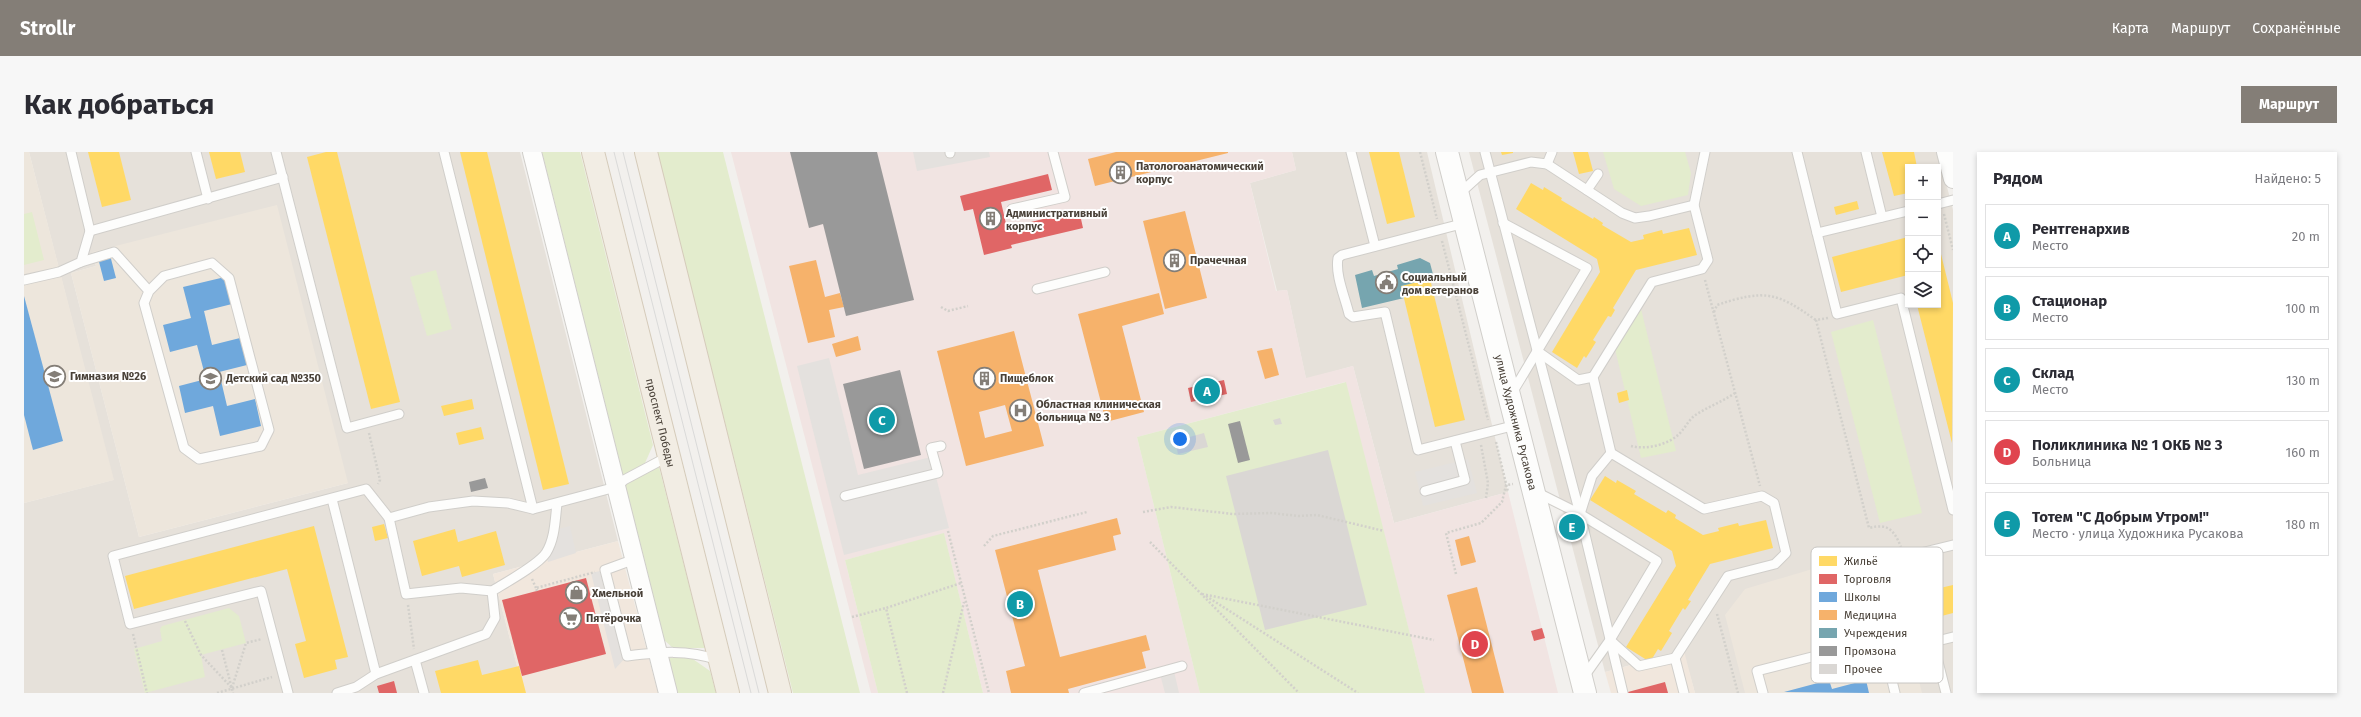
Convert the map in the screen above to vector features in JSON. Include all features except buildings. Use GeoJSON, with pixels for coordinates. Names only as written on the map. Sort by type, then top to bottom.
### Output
{"type":"FeatureCollection","features":[{"type":"Feature","properties":{"kind":"main road","name":"проспект Победы"},"geometry":{"type":"LineString","coordinates":[[593,152],[728,693]]}},
{"type":"Feature","properties":{"kind":"main road"},"geometry":{"type":"LineString","coordinates":[[646,152],[780,693]]}},
{"type":"Feature","properties":{"kind":"street"},"geometry":{"type":"LineString","coordinates":[[532,152],[668,693]]}},
{"type":"Feature","properties":{"kind":"street","name":"улица Художника Русакова"},"geometry":{"type":"LineString","coordinates":[[1447,152],[1583,687]]}},
{"type":"Feature","properties":{"kind":"street"},"geometry":{"type":"LineString","coordinates":[[1946,152],[1953,177]]}},
{"type":"Feature","properties":{"kind":"lane"},"geometry":{"type":"LineString","coordinates":[[71,152],[90,231],[81,262]]}},
{"type":"Feature","properties":{"kind":"lane"},"geometry":{"type":"LineString","coordinates":[[196,152],[208,199]]}},
{"type":"Feature","properties":{"kind":"lane"},"geometry":{"type":"LineString","coordinates":[[276,152],[347,428],[399,414]]}},
{"type":"Feature","properties":{"kind":"lane"},"geometry":{"type":"LineString","coordinates":[[444,152],[533,509]]}},
{"type":"Feature","properties":{"kind":"lane"},"geometry":{"type":"LineString","coordinates":[[1012,210],[1065,197],[1053,152]]}},
{"type":"Feature","properties":{"kind":"lane"},"geometry":{"type":"LineString","coordinates":[[1351,152],[1375,246]]}},
{"type":"Feature","properties":{"kind":"lane"},"geometry":{"type":"LineString","coordinates":[[1485,152],[1580,514],[1623,693]]}},
{"type":"Feature","properties":{"kind":"lane"},"geometry":{"type":"LineString","coordinates":[[1547,164],[1552,152]]}},
{"type":"Feature","properties":{"kind":"lane"},"geometry":{"type":"LineString","coordinates":[[1610,640],[1639,666],[1675,658],[1728,576],[1775,564],[1786,553],[1774,503],[1762,496],[1704,509],[1611,453],[1593,378],[1652,282],[1702,269],[1708,260],[1694,205],[1705,152]]}},
{"type":"Feature","properties":{"kind":"lane"},"geometry":{"type":"LineString","coordinates":[[1797,152],[1836,314],[1900,298],[1953,510]]}},
{"type":"Feature","properties":{"kind":"lane"},"geometry":{"type":"LineString","coordinates":[[1866,152],[1882,217]]}},
{"type":"Feature","properties":{"kind":"lane"},"geometry":{"type":"LineString","coordinates":[[1458,195],[1480,175],[1531,162],[1547,164],[1622,213],[1635,218],[1694,205]]}},
{"type":"Feature","properties":{"kind":"lane"},"geometry":{"type":"LineString","coordinates":[[1587,190],[1598,174]]}},
{"type":"Feature","properties":{"kind":"lane"},"geometry":{"type":"LineString","coordinates":[[90,231],[283,177]]}},
{"type":"Feature","properties":{"kind":"lane"},"geometry":{"type":"LineString","coordinates":[[1941,203],[1953,200]]}},
{"type":"Feature","properties":{"kind":"lane"},"geometry":{"type":"LineString","coordinates":[[1817,234],[1905,212]]}},
{"type":"Feature","properties":{"kind":"lane"},"geometry":{"type":"LineString","coordinates":[[1465,223],[1342,255],[1338,258],[1337,265],[1349,314],[1353,318],[1359,318],[1385,312],[1418,450],[1478,435],[1491,427],[1516,425]]}},
{"type":"Feature","properties":{"kind":"lane"},"geometry":{"type":"LineString","coordinates":[[1504,223],[1587,268],[1509,398]]}},
{"type":"Feature","properties":{"kind":"lane"},"geometry":{"type":"LineString","coordinates":[[24,280],[59,272],[81,262],[114,252],[149,291]]}},
{"type":"Feature","properties":{"kind":"lane"},"geometry":{"type":"LineString","coordinates":[[212,263],[229,278],[269,430],[261,446],[199,459],[184,448],[144,303],[149,291],[164,276],[212,263]]}},
{"type":"Feature","properties":{"kind":"lane"},"geometry":{"type":"LineString","coordinates":[[1037,288],[1105,272]]}},
{"type":"Feature","properties":{"kind":"lane"},"geometry":{"type":"LineString","coordinates":[[1537,351],[1578,380],[1593,378]]}},
{"type":"Feature","properties":{"kind":"lane"},"geometry":{"type":"LineString","coordinates":[[1424,490],[1465,480],[1455,441]]}},
{"type":"Feature","properties":{"kind":"lane"},"geometry":{"type":"LineString","coordinates":[[845,496],[938,473],[931,448],[941,446]]}},
{"type":"Feature","properties":{"kind":"lane"},"geometry":{"type":"LineString","coordinates":[[1580,514],[1592,476],[1611,453]]}},
{"type":"Feature","properties":{"kind":"lane"},"geometry":{"type":"LineString","coordinates":[[389,518],[429,508],[473,501],[508,504],[533,509],[557,504],[616,487],[624,480],[669,456]]}},
{"type":"Feature","properties":{"kind":"lane"},"geometry":{"type":"LineString","coordinates":[[1531,485],[1656,561],[1583,687]]}},
{"type":"Feature","properties":{"kind":"lane"},"geometry":{"type":"LineString","coordinates":[[288,693],[261,591],[130,624],[113,556],[366,489],[389,518],[406,594],[461,588],[492,591],[518,575],[546,554],[554,530],[557,504]]}},
{"type":"Feature","properties":{"kind":"lane"},"geometry":{"type":"LineString","coordinates":[[332,499],[376,674]]}},
{"type":"Feature","properties":{"kind":"lane"},"geometry":{"type":"LineString","coordinates":[[1943,547],[1953,545]]}},
{"type":"Feature","properties":{"kind":"lane"},"geometry":{"type":"LineString","coordinates":[[635,559],[605,570],[627,656],[658,652],[699,653],[720,661]]}},
{"type":"Feature","properties":{"kind":"lane"},"geometry":{"type":"LineString","coordinates":[[337,693],[356,687],[376,674],[486,634],[495,618],[492,591]]}},
{"type":"Feature","properties":{"kind":"lane"},"geometry":{"type":"LineString","coordinates":[[1943,640],[1953,637]]}},
{"type":"Feature","properties":{"kind":"lane"},"geometry":{"type":"LineString","coordinates":[[1763,693],[1757,671],[1811,657]]}},
{"type":"Feature","properties":{"kind":"lane"},"geometry":{"type":"LineString","coordinates":[[1675,658],[1684,693]]}},
{"type":"Feature","properties":{"kind":"lane"},"geometry":{"type":"LineString","coordinates":[[415,660],[424,693]]}},
{"type":"Feature","properties":{"kind":"lane"},"geometry":{"type":"LineString","coordinates":[[1084,693],[1182,666]]}},
{"type":"Feature","properties":{"kind":"lane"},"geometry":{"type":"LineString","coordinates":[[1943,681],[1946,693]]}},
{"type":"Feature","properties":{"kind":"lane"},"geometry":{"type":"LineString","coordinates":[[1893,683],[1895,693]]}},
{"type":"Feature","properties":{"kind":"path"},"geometry":{"type":"LineString","coordinates":[[1420,152],[1508,492]]}},
{"type":"Feature","properties":{"kind":"path"},"geometry":{"type":"LineString","coordinates":[[1941,207],[1953,250]]}},
{"type":"Feature","properties":{"kind":"path"},"geometry":{"type":"LineString","coordinates":[[1702,269],[1762,496]]}},
{"type":"Feature","properties":{"kind":"path"},"geometry":{"type":"LineString","coordinates":[[1714,312],[1717,305],[1762,294],[1777,297],[1796,306],[1818,322]]}},
{"type":"Feature","properties":{"kind":"path"},"geometry":{"type":"LineString","coordinates":[[941,307],[948,311],[968,306]]}},
{"type":"Feature","properties":{"kind":"path"},"geometry":{"type":"LineString","coordinates":[[1836,314],[1818,322],[1816,320],[1869,528],[1883,526],[1894,532],[1900,547]]}},
{"type":"Feature","properties":{"kind":"path"},"geometry":{"type":"LineString","coordinates":[[1631,446],[1644,447],[1660,445],[1671,440],[1678,435],[1693,417],[1735,394]]}},
{"type":"Feature","properties":{"kind":"path"},"geometry":{"type":"LineString","coordinates":[[366,423],[380,480],[371,496]]}},
{"type":"Feature","properties":{"kind":"path"},"geometry":{"type":"LineString","coordinates":[[1478,435],[1488,483],[1486,498]]}},
{"type":"Feature","properties":{"kind":"path"},"geometry":{"type":"LineString","coordinates":[[1506,485],[1531,485]]}},
{"type":"Feature","properties":{"kind":"path"},"geometry":{"type":"LineString","coordinates":[[1456,574],[1446,533],[1481,523],[1502,502],[1506,485]]}},
{"type":"Feature","properties":{"kind":"path"},"geometry":{"type":"LineString","coordinates":[[1143,512],[1172,507],[1233,514],[1271,513],[1298,516],[1317,515],[1384,531]]}},
{"type":"Feature","properties":{"kind":"path"},"geometry":{"type":"LineString","coordinates":[[984,546],[993,536],[1087,512]]}},
{"type":"Feature","properties":{"kind":"path"},"geometry":{"type":"LineString","coordinates":[[948,531],[988,693]]}},
{"type":"Feature","properties":{"kind":"path"},"geometry":{"type":"LineString","coordinates":[[1150,542],[1299,693]]}},
{"type":"Feature","properties":{"kind":"path"},"geometry":{"type":"LineString","coordinates":[[537,591],[536,588],[591,573]]}},
{"type":"Feature","properties":{"kind":"path"},"geometry":{"type":"LineString","coordinates":[[852,617],[886,608],[960,583]]}},
{"type":"Feature","properties":{"kind":"path"},"geometry":{"type":"LineString","coordinates":[[406,594],[415,660]]}},
{"type":"Feature","properties":{"kind":"path"},"geometry":{"type":"LineString","coordinates":[[1202,594],[1434,640]]}},
{"type":"Feature","properties":{"kind":"path"},"geometry":{"type":"LineString","coordinates":[[1202,594],[1358,693]]}},
{"type":"Feature","properties":{"kind":"path"},"geometry":{"type":"LineString","coordinates":[[1713,599],[1738,693]]}},
{"type":"Feature","properties":{"kind":"path"},"geometry":{"type":"LineString","coordinates":[[943,693],[965,600]]}},
{"type":"Feature","properties":{"kind":"path"},"geometry":{"type":"LineString","coordinates":[[886,608],[907,693]]}},
{"type":"Feature","properties":{"kind":"path"},"geometry":{"type":"LineString","coordinates":[[182,610],[201,655],[232,688]]}},
{"type":"Feature","properties":{"kind":"path"},"geometry":{"type":"LineString","coordinates":[[130,624],[147,693]]}},
{"type":"Feature","properties":{"kind":"path"},"geometry":{"type":"LineString","coordinates":[[232,688],[246,643],[273,635]]}},
{"type":"Feature","properties":{"kind":"path"},"geometry":{"type":"LineString","coordinates":[[222,650],[234,693]]}},
{"type":"Feature","properties":{"kind":"path"},"geometry":{"type":"LineString","coordinates":[[217,693],[283,674]]}},
{"type":"Feature","properties":{"kind":"shaded area","name":"Гимназия №26"},"geometry":{"type":"Polygon","coordinates":[[[24,152],[29,152],[114,480],[24,503],[24,152]]]}},
{"type":"Feature","properties":{"kind":"shaded area"},"geometry":{"type":"Polygon","coordinates":[[[29,152],[520,152],[618,541],[493,574],[524,693],[24,693],[24,503],[113,480],[29,152]],[[92,252],[96,266],[71,273],[139,537],[348,483],[92,252]]]}},
{"type":"Feature","properties":{"kind":"shaded area","name":"Областная клиническая больница № 3"},"geometry":{"type":"Polygon","coordinates":[[[731,152],[1292,152],[1296,170],[1250,183],[1276,291],[1287,290],[1306,378],[1353,366],[1394,523],[1508,492],[1558,693],[1425,693],[1345,382],[1137,437],[1200,693],[983,693],[944,534],[845,560],[878,693],[871,693],[731,152]]]}},
{"type":"Feature","properties":{"kind":"shaded area"},"geometry":{"type":"Polygon","coordinates":[[[913,152],[989,152],[990,157],[917,171],[913,152]]]}},
{"type":"Feature","properties":{"kind":"shaded area"},"geometry":{"type":"Polygon","coordinates":[[[1292,152],[1427,152],[1508,492],[1394,523],[1353,366],[1306,379],[1287,290],[1277,291],[1250,183],[1296,170],[1292,152]]]}},
{"type":"Feature","properties":{"kind":"shaded area"},"geometry":{"type":"Polygon","coordinates":[[[1469,152],[1938,152],[1953,210],[1953,693],[1695,693],[1683,651],[1605,672],[1469,152]]]}},
{"type":"Feature","properties":{"kind":"shaded area","name":"Детский сад №350"},"geometry":{"type":"Polygon","coordinates":[[[277,205],[348,483],[139,537],[71,273],[96,266],[92,252],[277,205]]]}},
{"type":"Feature","properties":{"kind":"shaded area"},"geometry":{"type":"Polygon","coordinates":[[[829,358],[858,475],[931,457],[949,528],[844,555],[797,366],[829,358]]]}},
{"type":"Feature","properties":{"kind":"shaded area"},"geometry":{"type":"Polygon","coordinates":[[[1468,459],[1477,493],[1423,506],[1415,472],[1468,459]]]}},
{"type":"Feature","properties":{"kind":"shaded area"},"geometry":{"type":"Polygon","coordinates":[[[570,526],[576,553],[548,562],[546,554],[554,530],[570,526]]]}},
{"type":"Feature","properties":{"kind":"shaded area"},"geometry":{"type":"Polygon","coordinates":[[[618,541],[658,693],[524,693],[493,574],[618,541]]]}},
{"type":"Feature","properties":{"kind":"shaded area"},"geometry":{"type":"Polygon","coordinates":[[[1811,569],[1811,683],[1920,683],[1922,693],[1745,693],[1725,615],[1745,589],[1811,569]]]}},
{"type":"Feature","properties":{"kind":"shaded area"},"geometry":{"type":"Polygon","coordinates":[[[605,570],[627,656],[615,669],[591,573],[605,570]]]}},
{"type":"Feature","properties":{"kind":"shaded area"},"geometry":{"type":"Polygon","coordinates":[[[1684,651],[1695,693],[1611,693],[1605,672],[1684,651]]]}},
{"type":"Feature","properties":{"kind":"shaded area"},"geometry":{"type":"Polygon","coordinates":[[[1174,671],[1179,693],[1165,693],[1160,674],[1174,671]]]}},
{"type":"Feature","properties":{"kind":"green space"},"geometry":{"type":"Polygon","coordinates":[[[542,152],[580,152],[653,445],[645,463],[623,475],[542,152]]]}},
{"type":"Feature","properties":{"kind":"green space"},"geometry":{"type":"Polygon","coordinates":[[[657,152],[723,152],[860,693],[793,693],[657,152]]]}},
{"type":"Feature","properties":{"kind":"green space"},"geometry":{"type":"Polygon","coordinates":[[[1603,152],[1685,152],[1691,173],[1688,195],[1641,206],[1614,189],[1603,152]]]}},
{"type":"Feature","properties":{"kind":"green space"},"geometry":{"type":"Polygon","coordinates":[[[32,212],[44,260],[24,265],[24,214],[32,212]]]}},
{"type":"Feature","properties":{"kind":"green space"},"geometry":{"type":"Polygon","coordinates":[[[436,270],[452,329],[427,336],[410,277],[436,270]]]}},
{"type":"Feature","properties":{"kind":"green space"},"geometry":{"type":"Polygon","coordinates":[[[1641,309],[1676,451],[1641,458],[1615,349],[1641,309]]]}},
{"type":"Feature","properties":{"kind":"green space"},"geometry":{"type":"Polygon","coordinates":[[[1873,320],[1922,513],[1880,523],[1831,332],[1873,320]]]}},
{"type":"Feature","properties":{"kind":"green space"},"geometry":{"type":"Polygon","coordinates":[[[1346,382],[1425,693],[1200,693],[1137,437],[1346,382]]]}},
{"type":"Feature","properties":{"kind":"green space"},"geometry":{"type":"Polygon","coordinates":[[[659,467],[705,648],[673,648],[663,639],[625,484],[659,467]]]}},
{"type":"Feature","properties":{"kind":"green space"},"geometry":{"type":"Polygon","coordinates":[[[944,533],[983,693],[878,693],[845,560],[944,533]]]}},
{"type":"Feature","properties":{"kind":"green space"},"geometry":{"type":"Polygon","coordinates":[[[229,608],[239,616],[246,643],[201,655],[205,677],[145,693],[134,649],[162,641],[160,629],[162,626],[229,608]]]}},
{"type":"Feature","properties":{"kind":"green space"},"geometry":{"type":"Polygon","coordinates":[[[690,657],[710,671],[716,693],[677,693],[669,658],[690,657]]]}},
{"type":"Feature","properties":{"kind":"tram line"},"geometry":{"type":"LineString","coordinates":[[614,152],[751,693]]}},
{"type":"Feature","properties":{"kind":"tram line"},"geometry":{"type":"LineString","coordinates":[[623,152],[759,693]]}},
{"type":"Feature","properties":{"kind":"place","name":"Патологоанатомический корпус"},"geometry":{"type":"Point","coordinates":[1120,172]}},
{"type":"Feature","properties":{"kind":"place","name":"Административный корпус"},"geometry":{"type":"Point","coordinates":[990,219]}},
{"type":"Feature","properties":{"kind":"place","name":"Прачечная"},"geometry":{"type":"Point","coordinates":[1175,260]}},
{"type":"Feature","properties":{"kind":"place","name":"Социальный дом ветеранов"},"geometry":{"type":"Point","coordinates":[1386,283]}},
{"type":"Feature","properties":{"kind":"place","name":"Гимназия №26"},"geometry":{"type":"Point","coordinates":[55,376]}},
{"type":"Feature","properties":{"kind":"place","name":"Детский сад №350"},"geometry":{"type":"Point","coordinates":[210,378]}},
{"type":"Feature","properties":{"kind":"place","name":"Пищеблок"},"geometry":{"type":"Point","coordinates":[985,378]}},
{"type":"Feature","properties":{"kind":"place","name":"Рентгенархив"},"geometry":{"type":"Point","coordinates":[1207,391]}},
{"type":"Feature","properties":{"kind":"place","name":"Областная клиническая больница № 3"},"geometry":{"type":"Point","coordinates":[1020,410]}},
{"type":"Feature","properties":{"kind":"place","name":"Склад"},"geometry":{"type":"Point","coordinates":[882,420]}},
{"type":"Feature","properties":{"kind":"place","name":"Тотем \"С Добрым Утром!\""},"geometry":{"type":"Point","coordinates":[1572,527]}},
{"type":"Feature","properties":{"kind":"place","name":"Хмельной"},"geometry":{"type":"Point","coordinates":[576,593]}},
{"type":"Feature","properties":{"kind":"place","name":"Стационар"},"geometry":{"type":"Point","coordinates":[1020,604]}},
{"type":"Feature","properties":{"kind":"place","name":"Пятёрочка"},"geometry":{"type":"Point","coordinates":[571,618]}},
{"type":"Feature","properties":{"kind":"place","name":"Поликлиника № 1 ОКБ № 3"},"geometry":{"type":"Point","coordinates":[1475,644]}}]}
